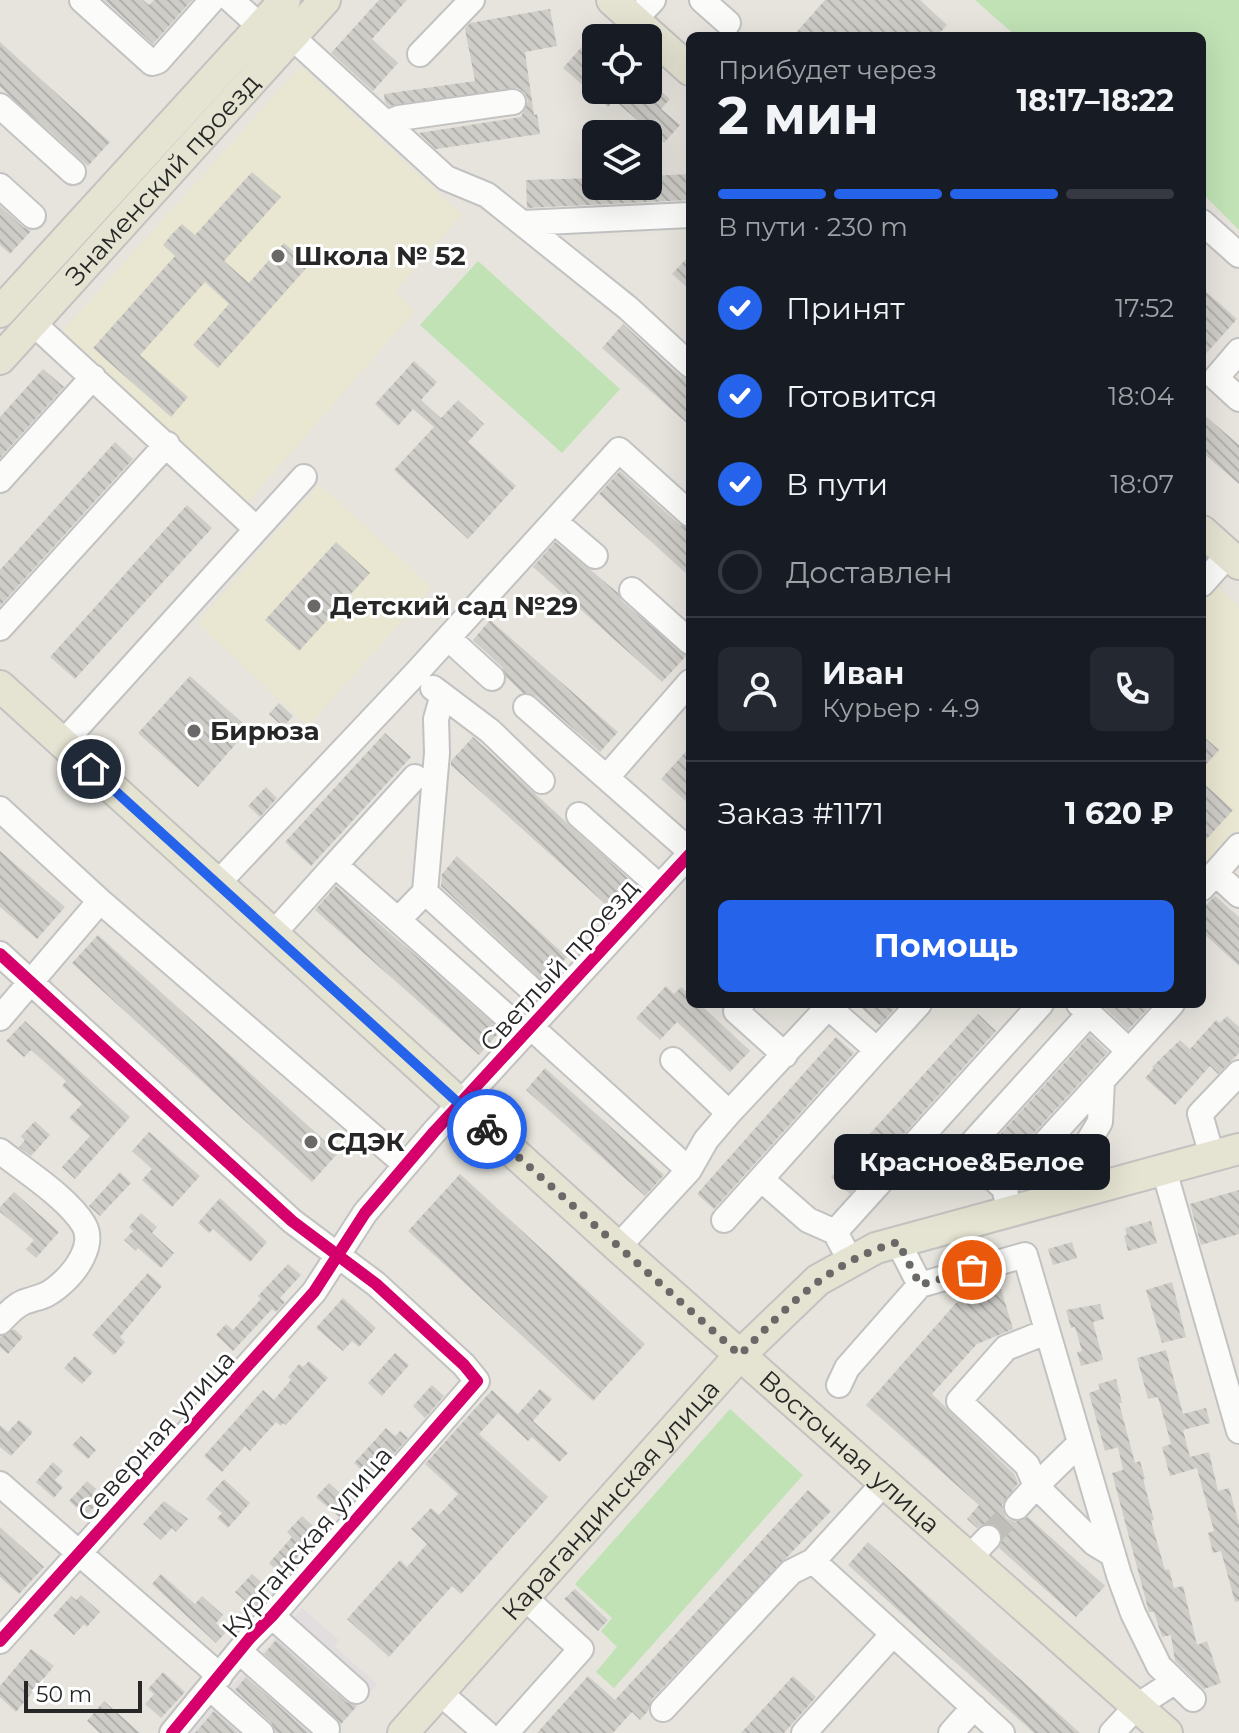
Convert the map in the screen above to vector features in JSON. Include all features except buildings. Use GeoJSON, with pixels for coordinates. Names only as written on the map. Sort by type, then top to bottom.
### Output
{"type":"FeatureCollection","features":[{"type":"Feature","properties":{"kind":"main road","name":"Знаменский проезд"},"geometry":{"type":"LineString","coordinates":[[0,312],[285,0]]}},
{"type":"Feature","properties":{"kind":"main road","name":"Знаменский проезд"},"geometry":{"type":"LineString","coordinates":[[0,359],[325,0]]}},
{"type":"Feature","properties":{"kind":"main road"},"geometry":{"type":"LineString","coordinates":[[633,7],[686,66]]}},
{"type":"Feature","properties":{"kind":"main road"},"geometry":{"type":"LineString","coordinates":[[71,234],[94,255]]}},
{"type":"Feature","properties":{"kind":"main road"},"geometry":{"type":"LineString","coordinates":[[1206,534],[1234,559]]}},
{"type":"Feature","properties":{"kind":"main road","name":"Восточная улица"},"geometry":{"type":"LineString","coordinates":[[0,686],[460,1105],[884,1483],[978,1548],[1167,1733]]}},
{"type":"Feature","properties":{"kind":"main road","name":"Карагандинская улица"},"geometry":{"type":"LineString","coordinates":[[403,1733],[740,1355],[818,1280],[850,1260],[1007,1200],[1085,1191],[1225,1153]]}},
{"type":"Feature","properties":{"kind":"street"},"geometry":{"type":"LineString","coordinates":[[82,0],[152,63],[158,61],[212,0]]}},
{"type":"Feature","properties":{"kind":"street"},"geometry":{"type":"LineString","coordinates":[[231,0],[261,27]]}},
{"type":"Feature","properties":{"kind":"street"},"geometry":{"type":"LineString","coordinates":[[420,54],[472,0]]}},
{"type":"Feature","properties":{"kind":"street"},"geometry":{"type":"LineString","coordinates":[[702,0],[728,23]]}},
{"type":"Feature","properties":{"kind":"street"},"geometry":{"type":"LineString","coordinates":[[292,37],[446,178],[487,195],[628,308],[686,361]]}},
{"type":"Feature","properties":{"kind":"street"},"geometry":{"type":"LineString","coordinates":[[386,123],[399,118],[513,102]]}},
{"type":"Feature","properties":{"kind":"street"},"geometry":{"type":"LineString","coordinates":[[0,106],[73,172]]}},
{"type":"Feature","properties":{"kind":"street"},"geometry":{"type":"LineString","coordinates":[[0,186],[33,216]]}},
{"type":"Feature","properties":{"kind":"street"},"geometry":{"type":"LineString","coordinates":[[523,223],[686,215]]}},
{"type":"Feature","properties":{"kind":"street"},"geometry":{"type":"LineString","coordinates":[[1206,226],[1239,255]]}},
{"type":"Feature","properties":{"kind":"street"},"geometry":{"type":"LineString","coordinates":[[33,323],[167,444],[255,531]]}},
{"type":"Feature","properties":{"kind":"street"},"geometry":{"type":"LineString","coordinates":[[1239,351],[1216,378],[1239,399]]}},
{"type":"Feature","properties":{"kind":"street"},"geometry":{"type":"LineString","coordinates":[[0,480],[93,377]]}},
{"type":"Feature","properties":{"kind":"street"},"geometry":{"type":"LineString","coordinates":[[0,628],[167,444]]}},
{"type":"Feature","properties":{"kind":"street"},"geometry":{"type":"LineString","coordinates":[[217,884],[417,672],[619,450],[686,510]]}},
{"type":"Feature","properties":{"kind":"street"},"geometry":{"type":"LineString","coordinates":[[62,744],[304,477]]}},
{"type":"Feature","properties":{"kind":"street"},"geometry":{"type":"LineString","coordinates":[[555,522],[595,556]]}},
{"type":"Feature","properties":{"kind":"street"},"geometry":{"type":"LineString","coordinates":[[1206,581],[1234,559]]}},
{"type":"Feature","properties":{"kind":"street"},"geometry":{"type":"LineString","coordinates":[[632,590],[686,638]]}},
{"type":"Feature","properties":{"kind":"street"},"geometry":{"type":"LineString","coordinates":[[448,638],[492,678]]}},
{"type":"Feature","properties":{"kind":"street"},"geometry":{"type":"LineString","coordinates":[[417,672],[442,698],[490,731],[542,781]]}},
{"type":"Feature","properties":{"kind":"street"},"geometry":{"type":"LineString","coordinates":[[607,777],[686,687]]}},
{"type":"Feature","properties":{"kind":"street"},"geometry":{"type":"LineString","coordinates":[[398,920],[425,892],[437,753],[436,719],[442,698]]}},
{"type":"Feature","properties":{"kind":"street"},"geometry":{"type":"LineString","coordinates":[[526,707],[686,849]]}},
{"type":"Feature","properties":{"kind":"street"},"geometry":{"type":"LineString","coordinates":[[272,935],[415,777]]}},
{"type":"Feature","properties":{"kind":"street"},"geometry":{"type":"LineString","coordinates":[[0,809],[100,901],[406,1165]]}},
{"type":"Feature","properties":{"kind":"street"},"geometry":{"type":"LineString","coordinates":[[579,815],[660,887]]}},
{"type":"Feature","properties":{"kind":"street"},"geometry":{"type":"LineString","coordinates":[[1239,846],[1208,881],[1239,895]]}},
{"type":"Feature","properties":{"kind":"street","name":"Светлый проезд"},"geometry":{"type":"LineString","coordinates":[[406,1165],[686,858]]}},
{"type":"Feature","properties":{"kind":"street"},"geometry":{"type":"LineString","coordinates":[[335,865],[506,1016]]}},
{"type":"Feature","properties":{"kind":"street"},"geometry":{"type":"LineString","coordinates":[[425,892],[531,989]]}},
{"type":"Feature","properties":{"kind":"street"},"geometry":{"type":"LineString","coordinates":[[0,1018],[100,901]]}},
{"type":"Feature","properties":{"kind":"street"},"geometry":{"type":"LineString","coordinates":[[0,954],[292,1221],[338,1254]]}},
{"type":"Feature","properties":{"kind":"street"},"geometry":{"type":"LineString","coordinates":[[739,1008],[736,1011],[785,1055]]}},
{"type":"Feature","properties":{"kind":"street"},"geometry":{"type":"LineString","coordinates":[[618,1247],[689,1170],[706,1140],[729,1113],[828,1008]]}},
{"type":"Feature","properties":{"kind":"street"},"geometry":{"type":"LineString","coordinates":[[832,1008],[877,1050]]}},
{"type":"Feature","properties":{"kind":"street"},"geometry":{"type":"LineString","coordinates":[[724,1220],[915,1008]]}},
{"type":"Feature","properties":{"kind":"street"},"geometry":{"type":"LineString","coordinates":[[835,1232],[1037,1008]]}},
{"type":"Feature","properties":{"kind":"street"},"geometry":{"type":"LineString","coordinates":[[1129,1051],[1084,1009],[964,1152],[1007,1200],[1102,1081],[1168,1008]]}},
{"type":"Feature","properties":{"kind":"street"},"geometry":{"type":"LineString","coordinates":[[532,1028],[689,1170]]}},
{"type":"Feature","properties":{"kind":"street"},"geometry":{"type":"LineString","coordinates":[[673,1060],[729,1113]]}},
{"type":"Feature","properties":{"kind":"street"},"geometry":{"type":"LineString","coordinates":[[1225,1153],[1200,1114],[1239,1073]]}},
{"type":"Feature","properties":{"kind":"street"},"geometry":{"type":"LineString","coordinates":[[1085,1191],[1081,1154],[1100,1122],[1102,1081]]}},
{"type":"Feature","properties":{"kind":"street"},"geometry":{"type":"LineString","coordinates":[[0,1151],[68,1205],[85,1226],[87,1241],[82,1260],[63,1283],[40,1300],[23,1303],[0,1322]]}},
{"type":"Feature","properties":{"kind":"street","name":"Северная улица"},"geometry":{"type":"LineString","coordinates":[[0,1641],[314,1292],[365,1213],[406,1165]]}},
{"type":"Feature","properties":{"kind":"street"},"geometry":{"type":"LineString","coordinates":[[1164,1170],[1239,1431]]}},
{"type":"Feature","properties":{"kind":"street"},"geometry":{"type":"LineString","coordinates":[[761,1179],[808,1220],[835,1232],[850,1260]]}},
{"type":"Feature","properties":{"kind":"street"},"geometry":{"type":"LineString","coordinates":[[898,1242],[920,1285]]}},
{"type":"Feature","properties":{"kind":"street","name":"Курганская улица"},"geometry":{"type":"LineString","coordinates":[[181,1730],[250,1638],[477,1381],[409,1314],[338,1254]]}},
{"type":"Feature","properties":{"kind":"street"},"geometry":{"type":"LineString","coordinates":[[839,1385],[847,1368],[920,1285],[1025,1255],[1112,1554],[1139,1626],[1159,1666],[1193,1699]]}},
{"type":"Feature","properties":{"kind":"street"},"geometry":{"type":"LineString","coordinates":[[1046,1332],[1006,1348],[959,1401],[1027,1465],[1036,1486],[1094,1543],[1112,1554]]}},
{"type":"Feature","properties":{"kind":"street"},"geometry":{"type":"LineString","coordinates":[[1017,1507],[1080,1443]]}},
{"type":"Feature","properties":{"kind":"street"},"geometry":{"type":"LineString","coordinates":[[663,1709],[791,1572],[813,1561],[884,1483]]}},
{"type":"Feature","properties":{"kind":"street"},"geometry":{"type":"LineString","coordinates":[[0,1484],[215,1682],[261,1733]]}},
{"type":"Feature","properties":{"kind":"street"},"geometry":{"type":"LineString","coordinates":[[813,1561],[1002,1733]]}},
{"type":"Feature","properties":{"kind":"street"},"geometry":{"type":"LineString","coordinates":[[506,1733],[581,1649],[525,1598]]}},
{"type":"Feature","properties":{"kind":"street"},"geometry":{"type":"LineString","coordinates":[[272,1616],[356,1691]]}},
{"type":"Feature","properties":{"kind":"street"},"geometry":{"type":"LineString","coordinates":[[804,1733],[893,1634]]}},
{"type":"Feature","properties":{"kind":"street"},"geometry":{"type":"LineString","coordinates":[[240,1652],[327,1729]]}},
{"type":"Feature","properties":{"kind":"street"},"geometry":{"type":"LineString","coordinates":[[1112,1733],[1137,1706],[1174,1682]]}},
{"type":"Feature","properties":{"kind":"street"},"geometry":{"type":"LineString","coordinates":[[439,1692],[486,1733]]}},
{"type":"Feature","properties":{"kind":"street"},"geometry":{"type":"LineString","coordinates":[[951,1733],[974,1707]]}},
{"type":"Feature","properties":{"kind":"shaded area","name":"Школа № 52"},"geometry":{"type":"Polygon","coordinates":[[[301,66],[462,215],[395,291],[415,311],[247,503],[60,334],[301,66]]]}},
{"type":"Feature","properties":{"kind":"shaded area","name":"Детский сад №29"},"geometry":{"type":"Polygon","coordinates":[[[319,484],[432,588],[308,726],[197,623],[319,484]]]}},
{"type":"Feature","properties":{"kind":"shaded area"},"geometry":{"type":"Polygon","coordinates":[[[1217,586],[1239,606],[1239,831],[1206,868],[1206,598],[1217,586]]]}},
{"type":"Feature","properties":{"kind":"shaded area"},"geometry":{"type":"Polygon","coordinates":[[[302,1608],[339,1640],[334,1646],[377,1684],[334,1733],[190,1733],[302,1608]]]}},
{"type":"Feature","properties":{"kind":"green space"},"geometry":{"type":"Polygon","coordinates":[[[975,0],[1239,0],[1239,230],[1206,197],[1206,32],[1011,32],[975,0]]]}},
{"type":"Feature","properties":{"kind":"green space"},"geometry":{"type":"Polygon","coordinates":[[[478,261],[620,389],[562,453],[420,325],[478,261]]]}},
{"type":"Feature","properties":{"kind":"green space"},"geometry":{"type":"Polygon","coordinates":[[[730,1409],[803,1475],[614,1688],[596,1672],[617,1647],[601,1631],[612,1618],[575,1584],[730,1409]]]}},
{"type":"Feature","properties":{"kind":"tunnel"},"geometry":{"type":"LineString","coordinates":[[988,1538],[1017,1507]]}},
{"type":"Feature","properties":{"kind":"cycle path"},"geometry":{"type":"LineString","coordinates":[[0,1641],[314,1292],[365,1213],[434,1132],[686,858]]}},
{"type":"Feature","properties":{"kind":"cycle path"},"geometry":{"type":"LineString","coordinates":[[0,954],[292,1221],[376,1284],[464,1365],[477,1381],[250,1638],[172,1733]]}},
{"type":"Feature","properties":{"kind":"way so far"},"geometry":{"type":"LineString","coordinates":[[487,1129],[740,1355],[818,1280],[876,1248],[898,1242],[920,1285],[972,1270]]}},
{"type":"Feature","properties":{"kind":"place","name":"Школа № 52"},"geometry":{"type":"Point","coordinates":[278,256]}},
{"type":"Feature","properties":{"kind":"place","name":"Детский сад №29"},"geometry":{"type":"Point","coordinates":[314,606]}},
{"type":"Feature","properties":{"kind":"place","name":"Бирюза"},"geometry":{"type":"Point","coordinates":[194,731]}},
{"type":"Feature","properties":{"kind":"place","name":"СДЭК"},"geometry":{"type":"Point","coordinates":[311,1142]}},
{"type":"Feature","properties":{"kind":"place","name":"Красное&Белое"},"geometry":{"type":"Point","coordinates":[972,1270]}},
{"type":"Feature","properties":{"kind":"route"},"geometry":{"type":"LineString","coordinates":[[91,769],[487,1129]]}}]}
